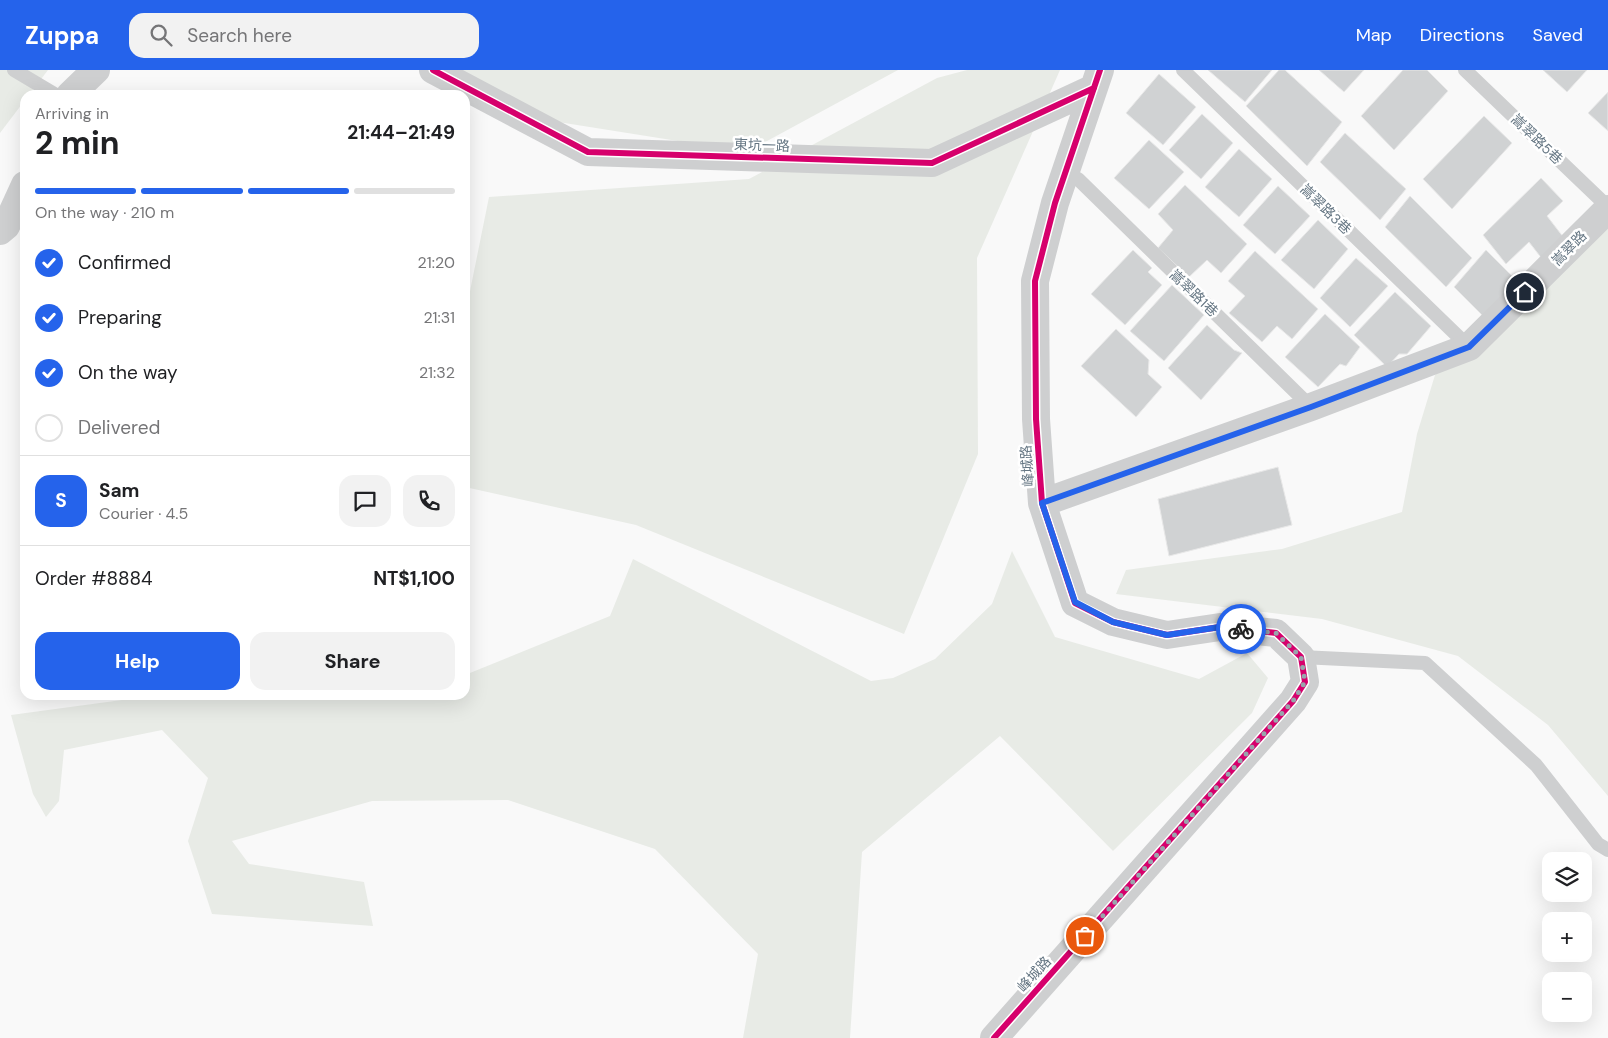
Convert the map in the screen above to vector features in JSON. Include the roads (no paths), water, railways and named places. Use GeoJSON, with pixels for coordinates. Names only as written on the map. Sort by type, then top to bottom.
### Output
{"type":"FeatureCollection","features":[{"type":"Feature","properties":{"kind":"street"},"geometry":{"type":"LineString","coordinates":[[75,90],[96,70]]}},
{"type":"Feature","properties":{"kind":"street","name":"東坑一路"},"geometry":{"type":"LineString","coordinates":[[433,70],[588,152],[922,162],[932,162],[1097,79]]}},
{"type":"Feature","properties":{"kind":"street","name":"峰城路"},"geometry":{"type":"LineString","coordinates":[[994,1038],[1293,701],[1305,682],[1301,657],[1276,633],[1220,627],[1167,635],[1113,622],[1075,602],[1042,503],[1036,419],[1035,281],[1055,203],[1097,79]]}},
{"type":"Feature","properties":{"kind":"street"},"geometry":{"type":"LineString","coordinates":[[0,231],[6,226],[20,195]]}},
{"type":"Feature","properties":{"kind":"street","name":"嵩翠路"},"geometry":{"type":"LineString","coordinates":[[1042,503],[1311,407],[1469,347],[1608,208]]}},
{"type":"Feature","properties":{"kind":"lane"},"geometry":{"type":"LineString","coordinates":[[14,70],[48,90]]}},
{"type":"Feature","properties":{"kind":"lane","name":"嵩翠路3巷"},"geometry":{"type":"LineString","coordinates":[[1183,70],[1469,347]]}},
{"type":"Feature","properties":{"kind":"lane","name":"嵩翠路5巷"},"geometry":{"type":"LineString","coordinates":[[1466,70],[1608,208]]}},
{"type":"Feature","properties":{"kind":"lane","name":"嵩翠路1巷"},"geometry":{"type":"LineString","coordinates":[[1078,179],[1311,407]]}},
{"type":"Feature","properties":{"kind":"lane"},"geometry":{"type":"LineString","coordinates":[[1301,657],[1425,662],[1536,766],[1598,844],[1608,850]]}}]}
